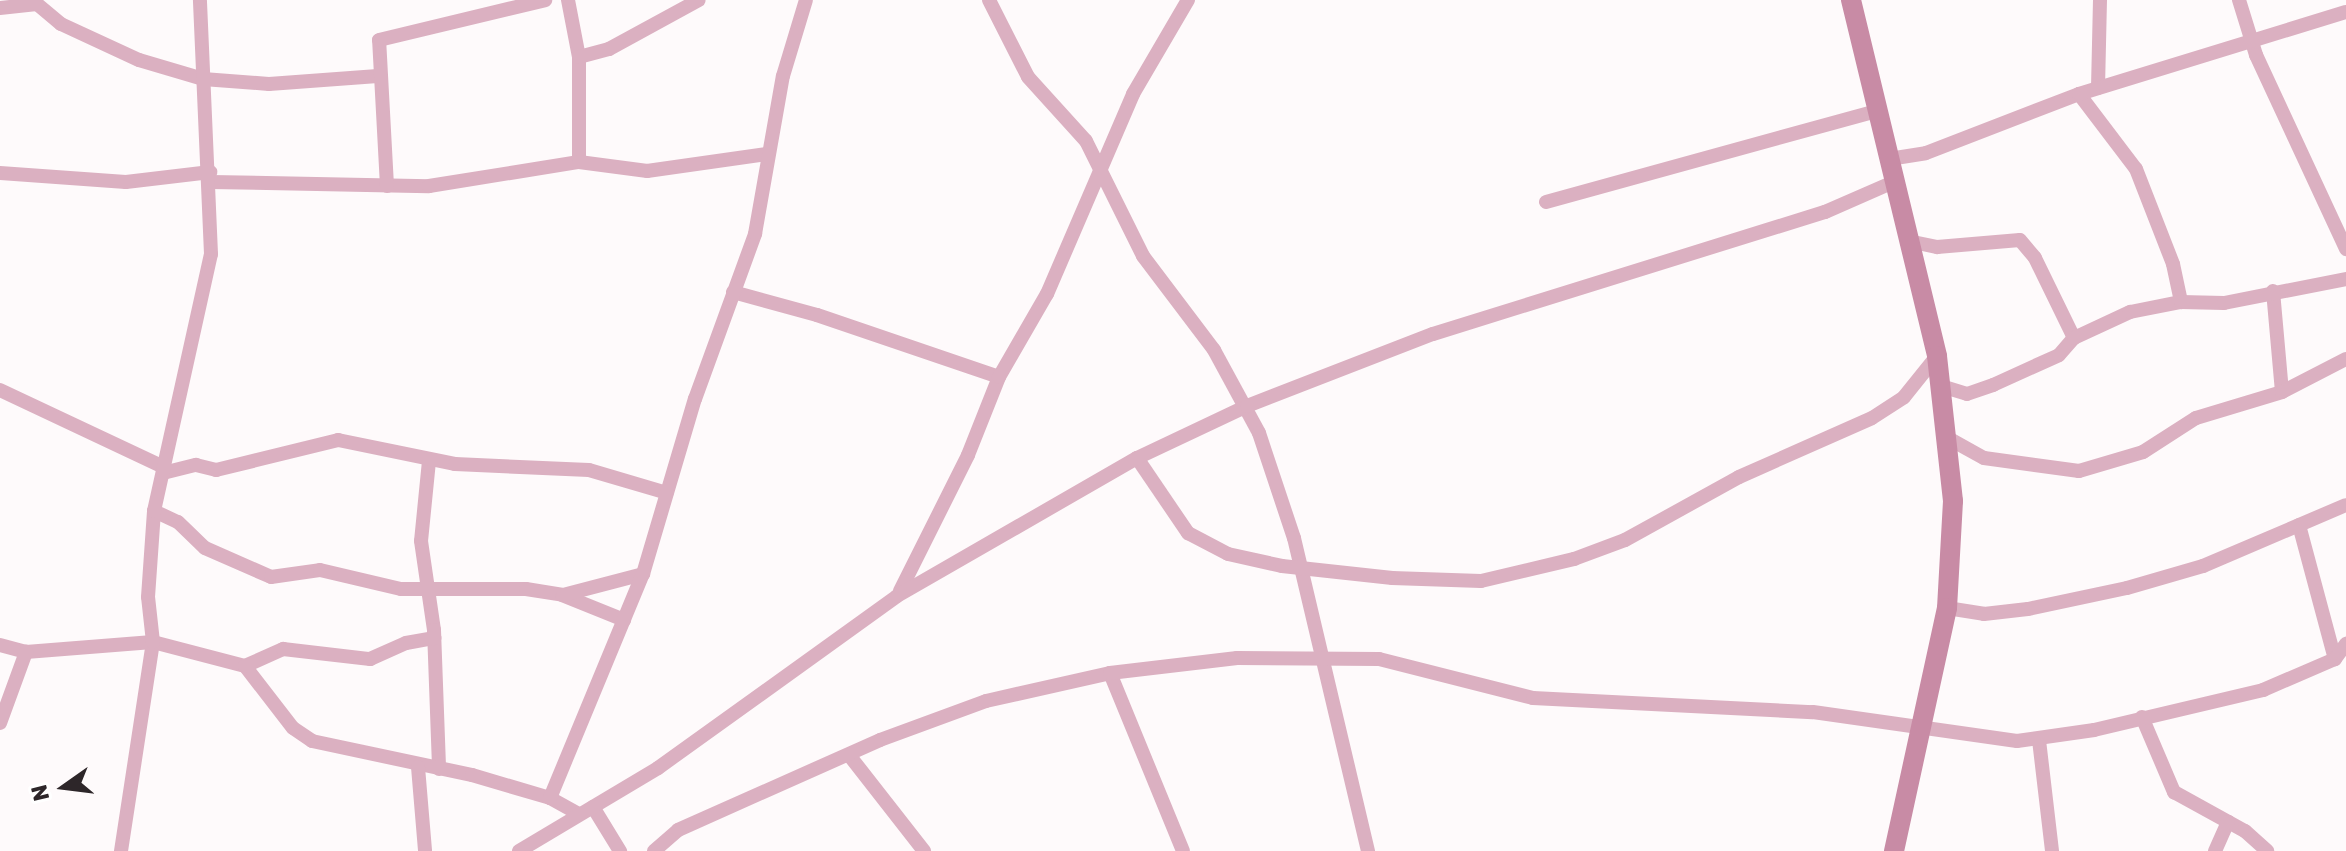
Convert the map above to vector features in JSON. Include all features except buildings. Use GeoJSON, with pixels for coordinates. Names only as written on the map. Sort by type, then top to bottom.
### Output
{"type":"FeatureCollection","features":[{"type":"Feature","properties":{"kind":"main road"},"geometry":{"type":"LineString","coordinates":[[1851,0],[1876,111],[1913,242],[1937,356],[1954,532],[1947,608],[1894,851]]}},
{"type":"Feature","properties":{"kind":"street"},"geometry":{"type":"LineString","coordinates":[[121,851],[153,642],[148,597],[154,511],[200,321],[211,254],[211,177],[200,0]]}},
{"type":"Feature","properties":{"kind":"street"},"geometry":{"type":"LineString","coordinates":[[387,186],[377,47],[384,38],[545,0]]}},
{"type":"Feature","properties":{"kind":"street"},"geometry":{"type":"LineString","coordinates":[[568,0],[579,57],[579,162]]}},
{"type":"Feature","properties":{"kind":"street"},"geometry":{"type":"LineString","coordinates":[[579,57],[609,49],[699,0]]}},
{"type":"Feature","properties":{"kind":"street"},"geometry":{"type":"LineString","coordinates":[[550,798],[643,574],[733,292],[755,234],[766,154],[806,0]]}},
{"type":"Feature","properties":{"kind":"street"},"geometry":{"type":"LineString","coordinates":[[989,0],[1028,77],[1086,141],[1143,256],[1214,350],[1247,406],[1276,482],[1301,568],[1368,851]]}},
{"type":"Feature","properties":{"kind":"street"},"geometry":{"type":"LineString","coordinates":[[897,596],[968,455],[999,377],[1047,294],[1157,46],[1188,0]]}},
{"type":"Feature","properties":{"kind":"street"},"geometry":{"type":"LineString","coordinates":[[2098,88],[2100,0]]}},
{"type":"Feature","properties":{"kind":"street"},"geometry":{"type":"LineString","coordinates":[[2239,0],[2250,40],[2339,218],[2346,249]]}},
{"type":"Feature","properties":{"kind":"street"},"geometry":{"type":"LineString","coordinates":[[0,8],[37,4],[61,24],[139,60],[203,79],[269,84],[378,76]]}},
{"type":"Feature","properties":{"kind":"street"},"geometry":{"type":"LineString","coordinates":[[1889,159],[1941,148],[2079,94],[2346,12]]}},
{"type":"Feature","properties":{"kind":"street"},"geometry":{"type":"LineString","coordinates":[[2079,94],[2136,169],[2173,264],[2181,302]]}},
{"type":"Feature","properties":{"kind":"street"},"geometry":{"type":"LineString","coordinates":[[1546,202],[1876,111]]}},
{"type":"Feature","properties":{"kind":"street"},"geometry":{"type":"LineString","coordinates":[[0,173],[126,182],[211,177],[387,186],[447,185],[579,162],[647,171],[766,154]]}},
{"type":"Feature","properties":{"kind":"street"},"geometry":{"type":"LineString","coordinates":[[519,851],[718,728],[897,596],[1137,458],[1247,406],[1433,334],[1825,212],[1896,181]]}},
{"type":"Feature","properties":{"kind":"street"},"geometry":{"type":"LineString","coordinates":[[1913,242],[1937,247],[2020,240],[2049,284],[2074,338]]}},
{"type":"Feature","properties":{"kind":"street"},"geometry":{"type":"LineString","coordinates":[[1941,386],[1967,394],[1993,385],[2059,355],[2074,338],[2130,312],[2181,302],[2224,303],[2346,279]]}},
{"type":"Feature","properties":{"kind":"street"},"geometry":{"type":"LineString","coordinates":[[2273,291],[2282,392]]}},
{"type":"Feature","properties":{"kind":"street"},"geometry":{"type":"LineString","coordinates":[[733,292],[817,315],[999,377]]}},
{"type":"Feature","properties":{"kind":"street"},"geometry":{"type":"LineString","coordinates":[[1137,458],[1178,522],[1199,540],[1241,558],[1301,568],[1481,581],[1574,559],[1625,540],[1739,477],[1872,418],[1904,397],[1937,356]]}},
{"type":"Feature","properties":{"kind":"street"},"geometry":{"type":"LineString","coordinates":[[1946,437],[1984,458],[2079,471],[2143,452],[2196,418],[2282,392],[2346,359]]}},
{"type":"Feature","properties":{"kind":"street"},"geometry":{"type":"LineString","coordinates":[[0,390],[163,470],[196,465],[216,470],[338,440],[429,461],[570,467],[667,493]]}},
{"type":"Feature","properties":{"kind":"street"},"geometry":{"type":"LineString","coordinates":[[429,461],[421,541],[435,638],[439,769]]}},
{"type":"Feature","properties":{"kind":"street"},"geometry":{"type":"LineString","coordinates":[[1947,608],[1984,614],[2028,609],[2127,588],[2203,566],[2346,505]]}},
{"type":"Feature","properties":{"kind":"street"},"geometry":{"type":"LineString","coordinates":[[154,511],[178,522],[205,548],[271,577],[320,570],[401,589],[526,589],[562,595],[624,620]]}},
{"type":"Feature","properties":{"kind":"street"},"geometry":{"type":"LineString","coordinates":[[654,851],[849,755],[986,701],[1110,673],[1237,658],[1379,659],[1533,698],[1813,712],[1921,728],[2039,740],[2263,690],[2342,652],[2299,525]]}},
{"type":"Feature","properties":{"kind":"street"},"geometry":{"type":"LineString","coordinates":[[562,595],[643,574]]}},
{"type":"Feature","properties":{"kind":"street"},"geometry":{"type":"LineString","coordinates":[[245,666],[283,649],[370,659],[406,643],[435,638]]}},
{"type":"Feature","properties":{"kind":"street"},"geometry":{"type":"LineString","coordinates":[[0,645],[26,652],[153,642],[245,666],[301,736],[550,798],[579,814]]}},
{"type":"Feature","properties":{"kind":"street"},"geometry":{"type":"LineString","coordinates":[[0,723],[26,652]]}},
{"type":"Feature","properties":{"kind":"street"},"geometry":{"type":"LineString","coordinates":[[1110,673],[1183,851]]}},
{"type":"Feature","properties":{"kind":"street"},"geometry":{"type":"LineString","coordinates":[[2142,717],[2174,792],[2228,822],[2267,851]]}},
{"type":"Feature","properties":{"kind":"street"},"geometry":{"type":"LineString","coordinates":[[2039,740],[2048,778],[2052,851]]}},
{"type":"Feature","properties":{"kind":"street"},"geometry":{"type":"LineString","coordinates":[[849,755],[924,851]]}},
{"type":"Feature","properties":{"kind":"street"},"geometry":{"type":"LineString","coordinates":[[418,767],[425,851]]}},
{"type":"Feature","properties":{"kind":"street"},"geometry":{"type":"LineString","coordinates":[[593,807],[620,851]]}},
{"type":"Feature","properties":{"kind":"street"},"geometry":{"type":"LineString","coordinates":[[2215,851],[2228,822]]}}]}
